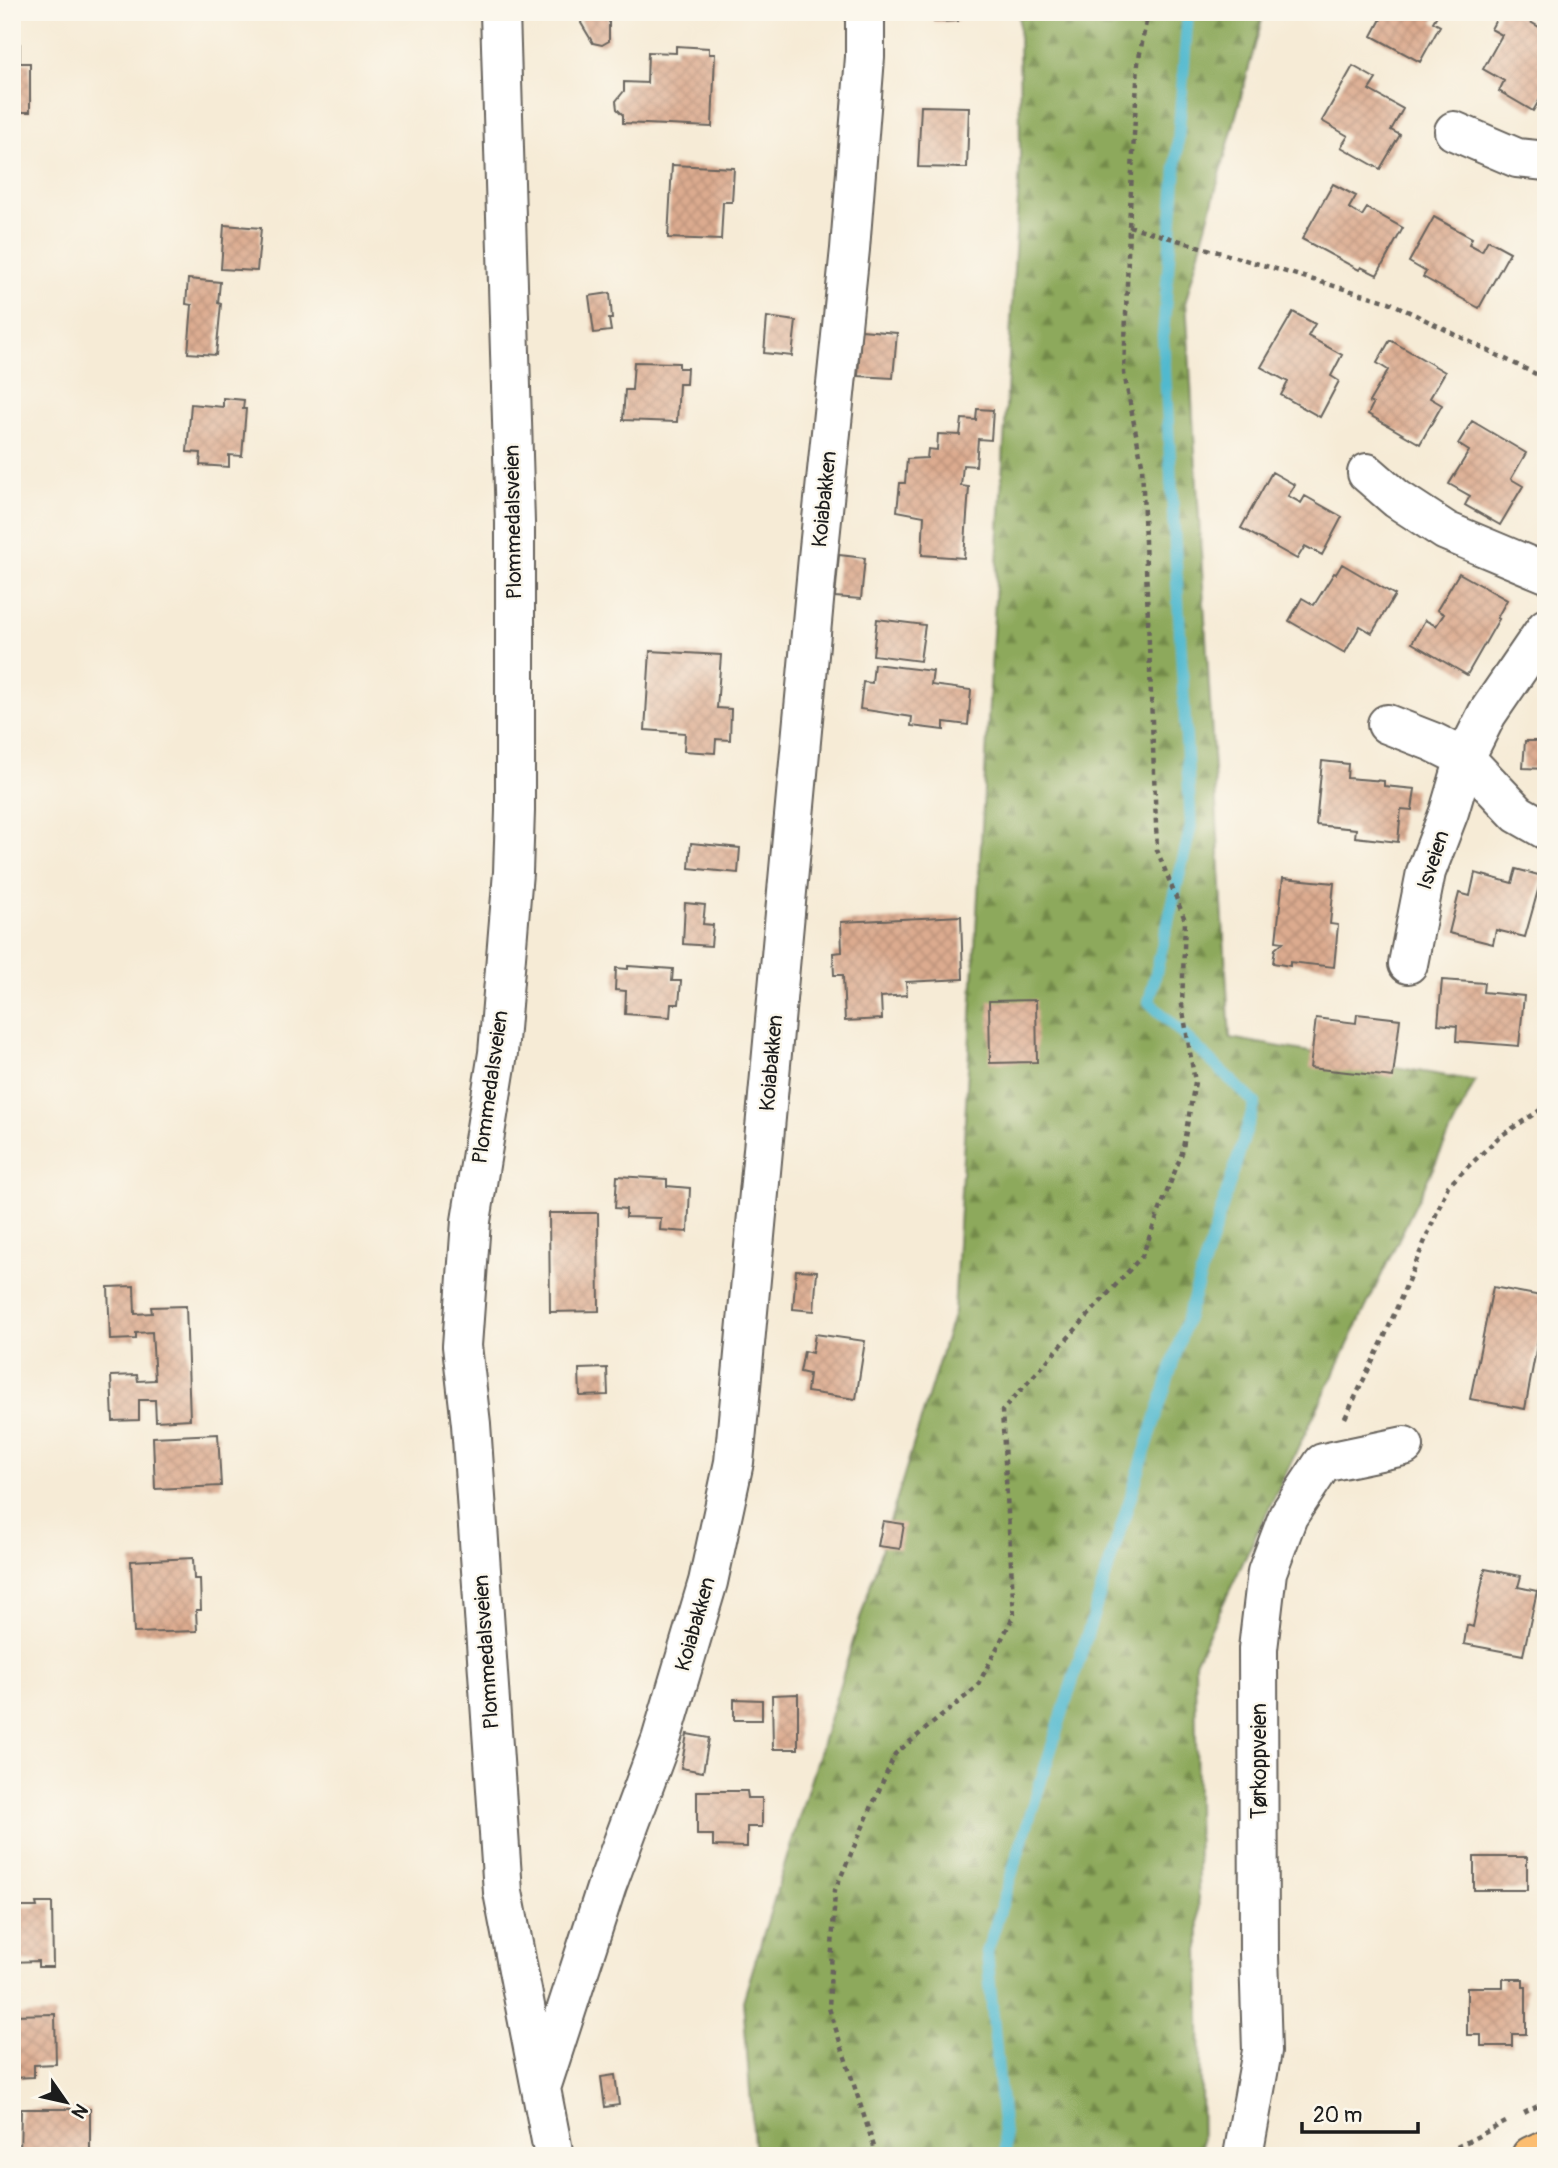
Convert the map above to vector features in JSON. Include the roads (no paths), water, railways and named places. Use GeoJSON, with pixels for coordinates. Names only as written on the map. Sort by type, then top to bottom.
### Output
{"type":"FeatureCollection","features":[{"type":"Feature","properties":{"kind":"main road"},"geometry":{"type":"LineString","coordinates":[[1531,2156],[1546,2149]]}},
{"type":"Feature","properties":{"kind":"street","name":"Plommedalsveien"},"geometry":{"type":"LineString","coordinates":[[500,12],[515,523],[514,847],[498,1053],[471,1221],[462,1346],[471,1424],[503,1892],[554,2156]]}},
{"type":"Feature","properties":{"kind":"street","name":"Koiabakken"},"geometry":{"type":"LineString","coordinates":[[541,2087],[607,1885],[661,1740],[708,1582],[734,1462],[850,249],[865,57],[865,12]]}},
{"type":"Feature","properties":{"kind":"street"},"geometry":{"type":"LineString","coordinates":[[1454,131],[1517,158],[1546,161]]}},
{"type":"Feature","properties":{"kind":"street"},"geometry":{"type":"LineString","coordinates":[[1367,473],[1397,499],[1446,531],[1546,573]]}},
{"type":"Feature","properties":{"kind":"street","name":"Isveien"},"geometry":{"type":"LineString","coordinates":[[1408,964],[1426,872],[1449,812],[1465,758],[1487,714],[1546,628]]}},
{"type":"Feature","properties":{"kind":"street"},"geometry":{"type":"LineString","coordinates":[[1387,723],[1465,758],[1518,814],[1546,830]]}},
{"type":"Feature","properties":{"kind":"street","name":"Tørkoppveien"},"geometry":{"type":"LineString","coordinates":[[1242,2156],[1262,2051],[1258,1649],[1267,1572],[1288,1516],[1323,1463],[1404,1446]]}},
{"type":"Feature","properties":{"kind":"waterway"},"geometry":{"type":"LineString","coordinates":[[1006,2156],[987,1952],[1255,1103],[1149,1002],[1191,826],[1163,336],[1188,12]]}}]}
